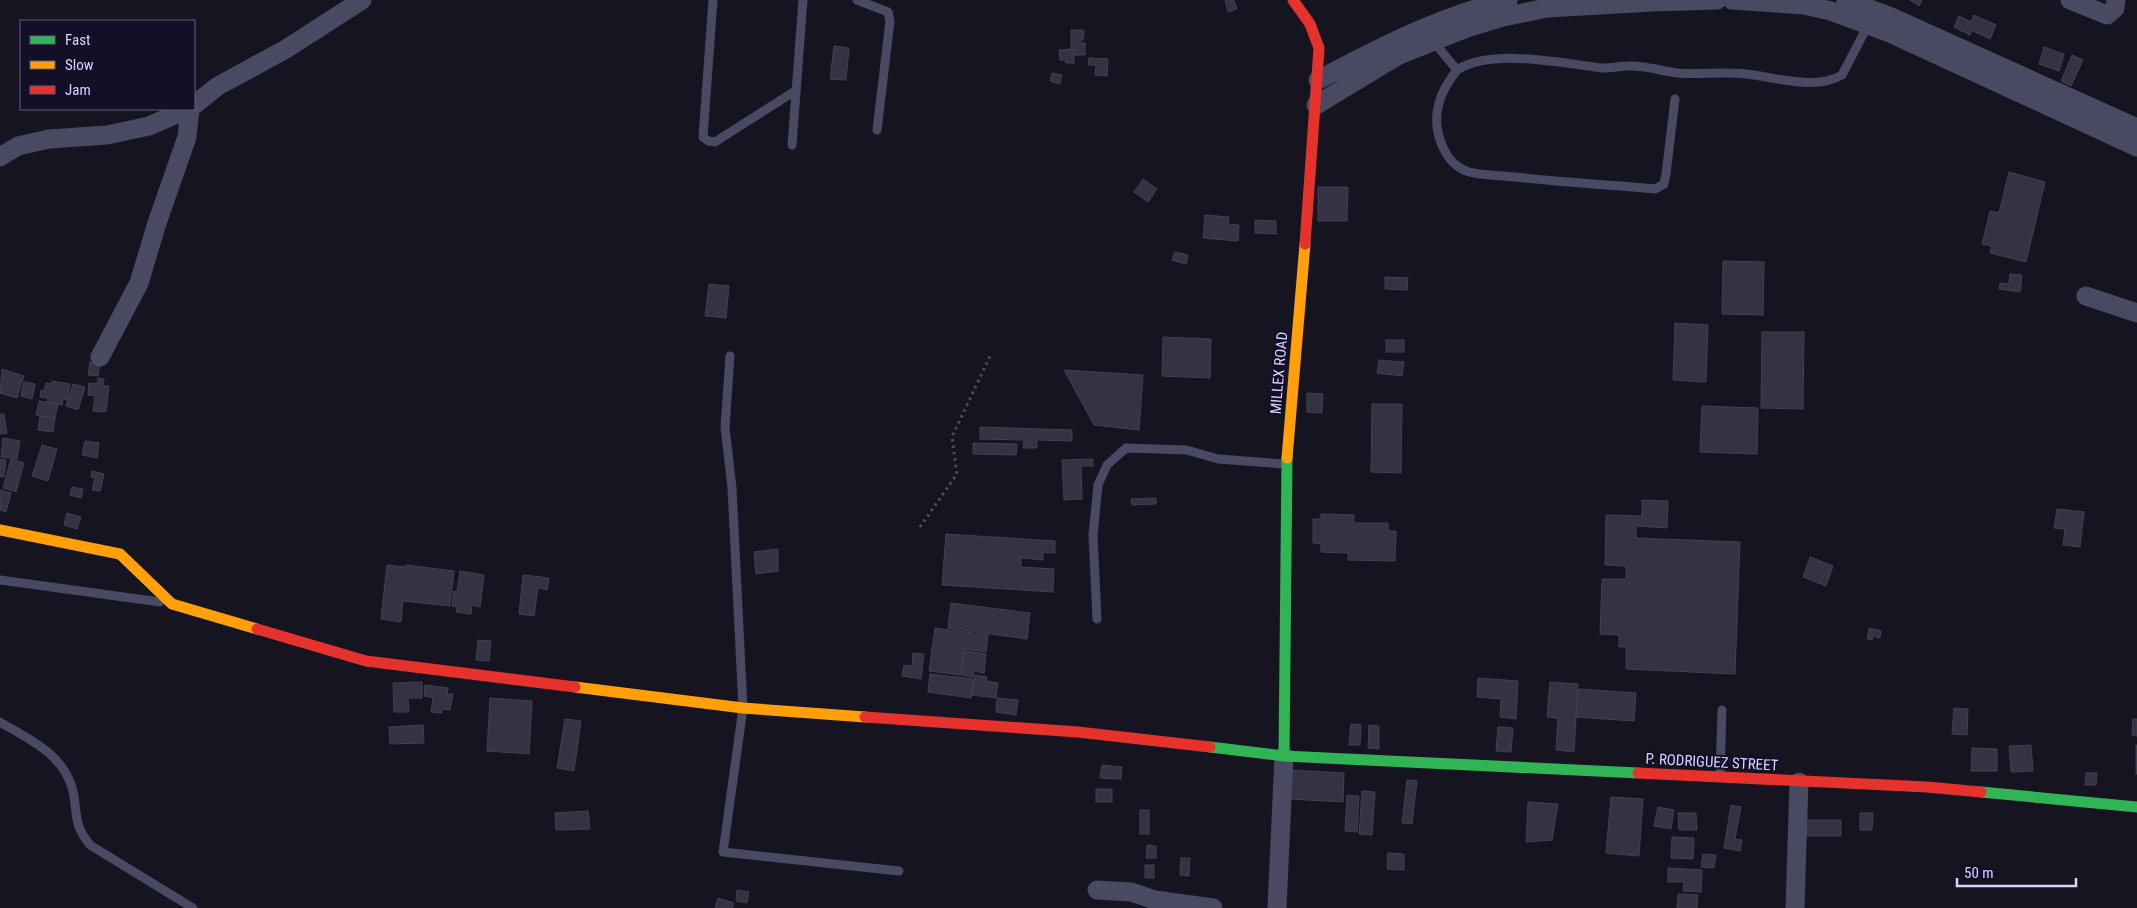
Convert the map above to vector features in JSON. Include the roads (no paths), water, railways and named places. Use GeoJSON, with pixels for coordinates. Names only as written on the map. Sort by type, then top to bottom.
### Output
{"type":"FeatureCollection","features":[{"type":"Feature","properties":{"kind":"street"},"geometry":{"type":"LineString","coordinates":[[195,104],[218,86],[286,49],[362,0]]}},
{"type":"Feature","properties":{"kind":"street","name":"MILLEX ROAD"},"geometry":{"type":"LineString","coordinates":[[1284,756],[1287,464],[1319,48],[1310,24],[1293,0]]}},
{"type":"Feature","properties":{"kind":"street"},"geometry":{"type":"LineString","coordinates":[[1318,80],[1389,42],[1425,26],[1508,0]]}},
{"type":"Feature","properties":{"kind":"street"},"geometry":{"type":"LineString","coordinates":[[1316,105],[1397,56],[1467,28],[1503,17],[1547,8],[1717,0]]}},
{"type":"Feature","properties":{"kind":"street"},"geometry":{"type":"LineString","coordinates":[[1732,0],[1804,5],[1830,11],[1899,37],[2137,147]]}},
{"type":"Feature","properties":{"kind":"street"},"geometry":{"type":"LineString","coordinates":[[1846,0],[1891,17],[2137,128]]}},
{"type":"Feature","properties":{"kind":"street"},"geometry":{"type":"LineString","coordinates":[[2070,0],[2107,15],[2115,8],[2116,0]]}},
{"type":"Feature","properties":{"kind":"street"},"geometry":{"type":"LineString","coordinates":[[0,157],[18,146],[49,139],[107,135],[149,126],[187,110]]}},
{"type":"Feature","properties":{"kind":"street"},"geometry":{"type":"LineString","coordinates":[[100,356],[139,283],[157,223],[187,137],[189,110]]}},
{"type":"Feature","properties":{"kind":"street"},"geometry":{"type":"LineString","coordinates":[[2086,296],[2137,313]]}},
{"type":"Feature","properties":{"kind":"street"},"geometry":{"type":"LineString","coordinates":[[0,530],[120,554],[172,604]]}},
{"type":"Feature","properties":{"kind":"street","name":"P. RODRIGUEZ STREET"},"geometry":{"type":"LineString","coordinates":[[172,604],[366,661],[743,708],[1078,732],[1284,756],[1928,787],[2137,807]]}},
{"type":"Feature","properties":{"kind":"street"},"geometry":{"type":"LineString","coordinates":[[1277,908],[1284,756]]}},
{"type":"Feature","properties":{"kind":"street"},"geometry":{"type":"LineString","coordinates":[[1795,908],[1799,782]]}},
{"type":"Feature","properties":{"kind":"street"},"geometry":{"type":"LineString","coordinates":[[1097,890],[1131,892],[1155,900],[1213,908]]}},
{"type":"Feature","properties":{"kind":"lane"},"geometry":{"type":"LineString","coordinates":[[713,0],[703,137],[708,141],[715,142],[795,91]]}},
{"type":"Feature","properties":{"kind":"lane"},"geometry":{"type":"LineString","coordinates":[[792,145],[803,0]]}},
{"type":"Feature","properties":{"kind":"lane"},"geometry":{"type":"LineString","coordinates":[[858,0],[888,12],[890,21],[876,130]]}},
{"type":"Feature","properties":{"kind":"lane"},"geometry":{"type":"LineString","coordinates":[[1675,99],[1664,184],[1655,189],[1581,184],[1468,172],[1448,157],[1441,144],[1437,120],[1439,102],[1449,81],[1457,70],[1468,63],[1500,57],[1610,68],[1629,66],[1678,73],[1743,73],[1803,82],[1821,82],[1834,80],[1842,75],[1868,25]]}},
{"type":"Feature","properties":{"kind":"lane"},"geometry":{"type":"LineString","coordinates":[[1433,41],[1457,70]]}},
{"type":"Feature","properties":{"kind":"lane"},"geometry":{"type":"LineString","coordinates":[[730,356],[725,427],[732,488],[743,708],[723,852],[899,871]]}},
{"type":"Feature","properties":{"kind":"lane"},"geometry":{"type":"LineString","coordinates":[[1097,619],[1093,535],[1098,485],[1107,465],[1126,448],[1186,450],[1218,459],[1287,464]]}},
{"type":"Feature","properties":{"kind":"lane"},"geometry":{"type":"LineString","coordinates":[[0,580],[172,604]]}},
{"type":"Feature","properties":{"kind":"lane"},"geometry":{"type":"LineString","coordinates":[[1720,778],[1722,710]]}},
{"type":"Feature","properties":{"kind":"lane"},"geometry":{"type":"LineString","coordinates":[[0,722],[41,746],[54,756],[66,771],[73,791],[80,831],[90,845],[193,908]]}}]}
